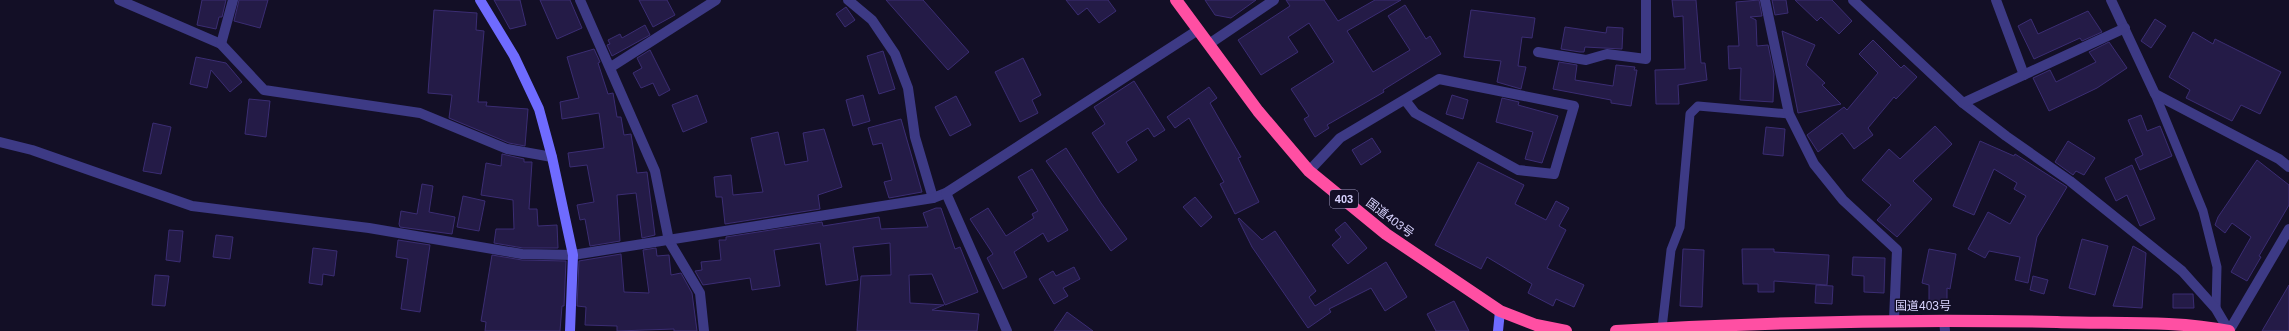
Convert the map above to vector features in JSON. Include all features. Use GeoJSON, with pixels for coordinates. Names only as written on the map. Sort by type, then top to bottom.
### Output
{"type":"FeatureCollection","features":[{"type":"Feature","properties":{"kind":"highway","name":"国道403号"},"geometry":{"type":"LineString","coordinates":[[1176,0],[1258,111],[1309,171],[1386,234],[1500,311],[1536,325],[1566,331]]}},
{"type":"Feature","properties":{"kind":"highway","name":"国道403号"},"geometry":{"type":"LineString","coordinates":[[1616,331],[1894,320],[1944,325],[2184,326],[2229,331]]}},
{"type":"Feature","properties":{"kind":"street"},"geometry":{"type":"LineString","coordinates":[[119,0],[221,44],[264,90],[420,113],[507,149],[552,157]]}},
{"type":"Feature","properties":{"kind":"street"},"geometry":{"type":"LineString","coordinates":[[221,44],[233,0]]}},
{"type":"Feature","properties":{"kind":"street"},"geometry":{"type":"LineString","coordinates":[[480,0],[514,56],[539,109],[552,157],[573,255],[570,331]]}},
{"type":"Feature","properties":{"kind":"street"},"geometry":{"type":"LineString","coordinates":[[580,0],[655,171],[669,241],[700,293],[704,331]]}},
{"type":"Feature","properties":{"kind":"street"},"geometry":{"type":"LineString","coordinates":[[611,68],[716,0]]}},
{"type":"Feature","properties":{"kind":"street"},"geometry":{"type":"LineString","coordinates":[[848,0],[872,20],[895,54],[908,88],[916,137],[933,198]]}},
{"type":"Feature","properties":{"kind":"street"},"geometry":{"type":"LineString","coordinates":[[1209,44],[1274,0]]}},
{"type":"Feature","properties":{"kind":"street"},"geometry":{"type":"LineString","coordinates":[[1538,52],[1586,60],[1606,54],[1646,59],[1646,0]]}},
{"type":"Feature","properties":{"kind":"street"},"geometry":{"type":"LineString","coordinates":[[1765,0],[1788,114],[1814,164],[1843,200],[1897,250],[1894,320]]}},
{"type":"Feature","properties":{"kind":"street"},"geometry":{"type":"LineString","coordinates":[[1853,0],[1963,103],[2006,136],[2070,181],[2182,271],[2216,309],[2229,331],[2289,229]]}},
{"type":"Feature","properties":{"kind":"street"},"geometry":{"type":"LineString","coordinates":[[1996,0],[2024,75]]}},
{"type":"Feature","properties":{"kind":"street"},"geometry":{"type":"LineString","coordinates":[[2111,0],[2155,94],[2279,159],[2289,167]]}},
{"type":"Feature","properties":{"kind":"street"},"geometry":{"type":"LineString","coordinates":[[1963,103],[2124,28]]}},
{"type":"Feature","properties":{"kind":"street"},"geometry":{"type":"LineString","coordinates":[[0,142],[32,150],[192,206],[369,228],[522,254],[573,255],[933,198],[946,193],[1198,30]]}},
{"type":"Feature","properties":{"kind":"street"},"geometry":{"type":"LineString","coordinates":[[1309,171],[1340,138],[1439,79],[1574,106],[1554,174],[1518,170],[1415,113],[1405,100]]}},
{"type":"Feature","properties":{"kind":"street"},"geometry":{"type":"LineString","coordinates":[[946,193],[1007,331]]}},
{"type":"Feature","properties":{"kind":"street"},"geometry":{"type":"LineString","coordinates":[[1497,331],[1500,311]]}},
{"type":"Feature","properties":{"kind":"lane"},"geometry":{"type":"LineString","coordinates":[[2155,94],[2203,211],[2217,267],[2216,309]]}},
{"type":"Feature","properties":{"kind":"lane"},"geometry":{"type":"LineString","coordinates":[[1662,328],[1671,250],[1680,227],[1690,114],[1698,106],[1788,114]]}},
{"type":"Feature","properties":{"kind":"building"},"geometry":{"type":"Polygon","coordinates":[[[202,0],[226,0],[222,17],[219,17],[216,29],[197,25],[202,0]]]}},
{"type":"Feature","properties":{"kind":"building"},"geometry":{"type":"Polygon","coordinates":[[[239,0],[268,0],[260,28],[234,21],[239,0]]]}},
{"type":"Feature","properties":{"kind":"building"},"geometry":{"type":"Polygon","coordinates":[[[494,0],[520,0],[526,25],[510,29],[494,0]]]}},
{"type":"Feature","properties":{"kind":"building"},"geometry":{"type":"Polygon","coordinates":[[[540,0],[570,0],[582,28],[557,39],[540,0]]]}},
{"type":"Feature","properties":{"kind":"building"},"geometry":{"type":"Polygon","coordinates":[[[639,0],[667,0],[675,15],[653,27],[639,0]]]}},
{"type":"Feature","properties":{"kind":"building"},"geometry":{"type":"Polygon","coordinates":[[[886,0],[923,0],[969,52],[948,70],[886,0]]]}},
{"type":"Feature","properties":{"kind":"building"},"geometry":{"type":"Polygon","coordinates":[[[1066,0],[1108,0],[1116,11],[1099,23],[1087,8],[1078,15],[1066,0]]]}},
{"type":"Feature","properties":{"kind":"building"},"geometry":{"type":"Polygon","coordinates":[[[1205,0],[1256,0],[1231,18],[1215,15],[1205,0]]]}},
{"type":"Feature","properties":{"kind":"building"},"geometry":{"type":"Polygon","coordinates":[[[1286,0],[1324,0],[1338,21],[1375,0],[1401,0],[1347,31],[1373,72],[1410,50],[1388,16],[1405,5],[1426,39],[1430,36],[1441,54],[1383,90],[1384,92],[1327,125],[1329,128],[1315,137],[1304,119],[1309,116],[1291,89],[1334,62],[1309,23],[1288,37],[1298,52],[1261,75],[1238,40],[1290,6],[1286,0]]]}},
{"type":"Feature","properties":{"kind":"building"},"geometry":{"type":"Polygon","coordinates":[[[1672,0],[1696,0],[1701,63],[1705,63],[1707,80],[1678,85],[1679,104],[1656,104],[1655,70],[1685,69],[1683,16],[1674,17],[1672,0]]]}},
{"type":"Feature","properties":{"kind":"building"},"geometry":{"type":"Polygon","coordinates":[[[1759,0],[1762,16],[1750,17],[1756,20],[1757,46],[1768,45],[1774,74],[1773,102],[1740,100],[1741,68],[1729,69],[1728,46],[1739,46],[1736,2],[1759,0]]]}},
{"type":"Feature","properties":{"kind":"building"},"geometry":{"type":"Polygon","coordinates":[[[1772,0],[1786,0],[1788,13],[1775,15],[1772,0]]]}},
{"type":"Feature","properties":{"kind":"building"},"geometry":{"type":"Polygon","coordinates":[[[1795,0],[1832,0],[1852,21],[1839,34],[1821,17],[1817,21],[1795,0]]]}},
{"type":"Feature","properties":{"kind":"building"},"geometry":{"type":"Polygon","coordinates":[[[846,7],[855,20],[845,27],[836,14],[846,7]]]}},
{"type":"Feature","properties":{"kind":"building"},"geometry":{"type":"Polygon","coordinates":[[[434,10],[477,13],[476,30],[484,31],[478,102],[487,102],[486,106],[528,109],[525,146],[509,143],[449,118],[452,95],[428,93],[434,10]]]}},
{"type":"Feature","properties":{"kind":"building"},"geometry":{"type":"Polygon","coordinates":[[[1471,10],[1535,18],[1532,38],[1522,37],[1518,66],[1526,67],[1521,89],[1497,82],[1501,61],[1464,57],[1471,10]]]}},
{"type":"Feature","properties":{"kind":"building"},"geometry":{"type":"Polygon","coordinates":[[[2088,11],[2102,32],[2082,41],[2080,38],[2034,59],[2018,26],[2031,19],[2038,34],[2088,11]]]}},
{"type":"Feature","properties":{"kind":"building"},"geometry":{"type":"Polygon","coordinates":[[[2155,19],[2166,26],[2151,48],[2141,41],[2155,19]]]}},
{"type":"Feature","properties":{"kind":"building"},"geometry":{"type":"Polygon","coordinates":[[[645,25],[650,35],[612,56],[607,45],[610,44],[608,40],[620,34],[622,38],[645,25]]]}},
{"type":"Feature","properties":{"kind":"building"},"geometry":{"type":"Polygon","coordinates":[[[1565,27],[1606,33],[1607,27],[1623,28],[1622,49],[1585,47],[1584,52],[1580,52],[1561,49],[1565,27]]]}},
{"type":"Feature","properties":{"kind":"building"},"geometry":{"type":"Polygon","coordinates":[[[1782,31],[1815,45],[1806,65],[1825,83],[1822,85],[1841,104],[1798,113],[1782,31]]]}},
{"type":"Feature","properties":{"kind":"building"},"geometry":{"type":"Polygon","coordinates":[[[2193,32],[2213,44],[2215,39],[2281,72],[2260,114],[2241,105],[2232,121],[2186,98],[2190,90],[2169,77],[2193,32]]]}},
{"type":"Feature","properties":{"kind":"building"},"geometry":{"type":"Polygon","coordinates":[[[1873,40],[1901,68],[1904,65],[1917,77],[1896,99],[1894,97],[1868,128],[1873,135],[1854,149],[1842,133],[1818,152],[1807,135],[1844,107],[1847,110],[1878,73],[1859,54],[1873,40]]]}},
{"type":"Feature","properties":{"kind":"building"},"geometry":{"type":"Polygon","coordinates":[[[2109,42],[2127,68],[2097,88],[2049,111],[2033,78],[2050,70],[2056,82],[2096,62],[2089,52],[2109,42]]]}},
{"type":"Feature","properties":{"kind":"building"},"geometry":{"type":"Polygon","coordinates":[[[594,49],[600,62],[598,63],[608,94],[613,93],[617,117],[621,117],[624,135],[631,134],[637,173],[647,172],[655,235],[642,238],[636,193],[617,195],[620,241],[590,246],[585,219],[580,220],[577,205],[594,202],[587,165],[570,167],[568,153],[604,148],[599,113],[562,119],[560,102],[579,98],[567,57],[594,49]]]}},
{"type":"Feature","properties":{"kind":"building"},"geometry":{"type":"Polygon","coordinates":[[[650,50],[670,90],[659,96],[653,83],[641,88],[633,73],[642,68],[637,58],[650,50]]]}},
{"type":"Feature","properties":{"kind":"building"},"geometry":{"type":"Polygon","coordinates":[[[883,51],[895,89],[879,94],[867,56],[883,51]]]}},
{"type":"Feature","properties":{"kind":"building"},"geometry":{"type":"Polygon","coordinates":[[[196,57],[226,63],[242,82],[230,92],[211,70],[207,88],[190,84],[196,57]]]}},
{"type":"Feature","properties":{"kind":"building"},"geometry":{"type":"Polygon","coordinates":[[[1023,58],[1041,95],[1032,100],[1038,113],[1020,122],[995,72],[1023,58]]]}},
{"type":"Feature","properties":{"kind":"building"},"geometry":{"type":"Polygon","coordinates":[[[1559,62],[1577,65],[1575,80],[1613,86],[1616,65],[1635,67],[1634,70],[1637,70],[1631,106],[1611,103],[1611,100],[1553,89],[1559,62]]]}},
{"type":"Feature","properties":{"kind":"building"},"geometry":{"type":"Polygon","coordinates":[[[1134,81],[1165,130],[1154,137],[1148,128],[1126,142],[1137,160],[1118,173],[1092,133],[1105,124],[1094,107],[1134,81]]]}},
{"type":"Feature","properties":{"kind":"building"},"geometry":{"type":"Polygon","coordinates":[[[1209,87],[1217,98],[1210,103],[1241,157],[1238,158],[1259,202],[1235,214],[1220,184],[1224,182],[1189,118],[1175,128],[1167,117],[1209,87]]]}},
{"type":"Feature","properties":{"kind":"building"},"geometry":{"type":"Polygon","coordinates":[[[697,95],[707,122],[683,132],[672,105],[697,95]]]}},
{"type":"Feature","properties":{"kind":"building"},"geometry":{"type":"Polygon","coordinates":[[[863,95],[870,121],[853,126],[846,100],[863,95]]]}},
{"type":"Feature","properties":{"kind":"building"},"geometry":{"type":"Polygon","coordinates":[[[1452,95],[1468,100],[1463,119],[1446,114],[1452,95]]]}},
{"type":"Feature","properties":{"kind":"building"},"geometry":{"type":"Polygon","coordinates":[[[956,96],[971,125],[950,136],[935,107],[956,96]]]}},
{"type":"Feature","properties":{"kind":"building"},"geometry":{"type":"Polygon","coordinates":[[[1502,98],[1519,102],[1518,105],[1558,116],[1542,163],[1525,159],[1533,132],[1496,122],[1502,98]]]}},
{"type":"Feature","properties":{"kind":"building"},"geometry":{"type":"Polygon","coordinates":[[[249,99],[270,101],[266,137],[245,134],[249,99]]]}},
{"type":"Feature","properties":{"kind":"building"},"geometry":{"type":"Polygon","coordinates":[[[2141,115],[2147,131],[2160,126],[2172,156],[2140,170],[2135,159],[2143,155],[2128,120],[2141,115]]]}},
{"type":"Feature","properties":{"kind":"building"},"geometry":{"type":"Polygon","coordinates":[[[901,119],[922,192],[889,198],[884,182],[892,180],[882,143],[873,145],[868,128],[901,119]]]}},
{"type":"Feature","properties":{"kind":"building"},"geometry":{"type":"Polygon","coordinates":[[[153,123],[171,127],[161,174],[143,171],[153,123]]]}},
{"type":"Feature","properties":{"kind":"building"},"geometry":{"type":"Polygon","coordinates":[[[1935,126],[1952,144],[1913,181],[1932,199],[1897,237],[1877,220],[1891,205],[1862,180],[1889,149],[1900,159],[1935,126]]]}},
{"type":"Feature","properties":{"kind":"building"},"geometry":{"type":"Polygon","coordinates":[[[1766,127],[1785,129],[1783,156],[1763,154],[1766,127]]]}},
{"type":"Feature","properties":{"kind":"building"},"geometry":{"type":"Polygon","coordinates":[[[824,129],[842,187],[818,195],[820,209],[725,224],[722,197],[716,197],[714,177],[731,175],[733,195],[763,192],[751,138],[778,132],[785,165],[808,161],[803,133],[824,129]]]}},
{"type":"Feature","properties":{"kind":"building"},"geometry":{"type":"Polygon","coordinates":[[[1372,138],[1381,152],[1361,165],[1352,150],[1372,138]]]}},
{"type":"Feature","properties":{"kind":"building"},"geometry":{"type":"Polygon","coordinates":[[[1980,141],[2014,156],[2015,154],[2067,187],[2037,237],[2028,283],[2015,280],[2020,257],[1989,251],[1985,258],[1968,249],[1988,212],[2010,224],[2026,196],[2014,189],[2017,183],[1994,169],[1974,215],[1953,206],[1980,141]]]}},
{"type":"Feature","properties":{"kind":"building"},"geometry":{"type":"Polygon","coordinates":[[[2068,141],[2095,158],[2084,175],[2076,171],[2073,175],[2055,162],[2068,141]]]}},
{"type":"Feature","properties":{"kind":"building"},"geometry":{"type":"Polygon","coordinates":[[[1066,148],[1101,203],[1127,239],[1111,251],[1046,161],[1066,148]]]}},
{"type":"Feature","properties":{"kind":"building"},"geometry":{"type":"Polygon","coordinates":[[[502,154],[524,159],[524,162],[532,162],[529,209],[537,209],[538,226],[557,225],[558,248],[523,248],[494,243],[496,229],[514,229],[513,200],[481,195],[486,163],[501,166],[502,154]]]}},
{"type":"Feature","properties":{"kind":"building"},"geometry":{"type":"Polygon","coordinates":[[[2257,160],[2289,185],[2289,205],[2259,256],[2261,257],[2247,281],[2231,272],[2251,237],[2232,223],[2225,233],[2215,225],[2218,217],[2257,160]]]}},
{"type":"Feature","properties":{"kind":"building"},"geometry":{"type":"Polygon","coordinates":[[[1478,162],[1524,185],[1515,204],[1546,220],[1556,201],[1569,208],[1559,226],[1566,230],[1547,268],[1584,285],[1574,307],[1556,299],[1553,306],[1528,293],[1532,284],[1487,257],[1481,269],[1435,245],[1478,162]]]}},
{"type":"Feature","properties":{"kind":"building"},"geometry":{"type":"Polygon","coordinates":[[[2132,165],[2155,219],[2140,226],[2127,195],[2116,201],[2105,178],[2132,165]]]}},
{"type":"Feature","properties":{"kind":"building"},"geometry":{"type":"Polygon","coordinates":[[[1032,169],[1068,230],[1048,242],[1043,233],[1014,252],[1027,277],[1003,289],[987,258],[993,254],[970,219],[988,208],[1006,236],[1034,218],[1032,214],[1038,211],[1018,177],[1032,169]]]}},
{"type":"Feature","properties":{"kind":"building"},"geometry":{"type":"Polygon","coordinates":[[[422,184],[433,186],[429,212],[455,217],[452,234],[400,227],[401,211],[417,214],[422,184]]]}},
{"type":"Feature","properties":{"kind":"building"},"geometry":{"type":"Polygon","coordinates":[[[463,196],[485,201],[479,231],[457,227],[463,196]]]}},
{"type":"Feature","properties":{"kind":"building"},"geometry":{"type":"Polygon","coordinates":[[[1195,197],[1212,217],[1201,227],[1183,207],[1195,197]]]}},
{"type":"Feature","properties":{"kind":"building"},"geometry":{"type":"Polygon","coordinates":[[[936,208],[941,208],[955,249],[960,247],[978,292],[945,305],[932,274],[909,275],[910,303],[944,305],[932,310],[979,314],[977,331],[857,331],[861,276],[891,275],[890,243],[853,247],[858,280],[826,285],[820,243],[774,250],[780,286],[752,290],[750,278],[703,285],[695,271],[702,270],[701,262],[721,260],[719,240],[726,240],[726,237],[822,222],[823,226],[879,217],[881,229],[928,227],[923,213],[936,208]]]}},
{"type":"Feature","properties":{"kind":"building"},"geometry":{"type":"Polygon","coordinates":[[[1239,218],[1262,240],[1275,231],[1316,291],[1309,297],[1315,306],[1386,262],[1407,297],[1385,311],[1371,288],[1329,309],[1331,312],[1308,328],[1252,247],[1238,219],[1239,218]]]}},
{"type":"Feature","properties":{"kind":"building"},"geometry":{"type":"Polygon","coordinates":[[[1345,222],[1367,248],[1348,264],[1332,245],[1341,237],[1335,230],[1345,222]]]}},
{"type":"Feature","properties":{"kind":"building"},"geometry":{"type":"Polygon","coordinates":[[[169,230],[183,231],[180,262],[166,260],[169,230]]]}},
{"type":"Feature","properties":{"kind":"building"},"geometry":{"type":"Polygon","coordinates":[[[216,235],[233,237],[230,259],[213,257],[216,235]]]}},
{"type":"Feature","properties":{"kind":"building"},"geometry":{"type":"Polygon","coordinates":[[[2082,239],[2108,246],[2095,295],[2069,288],[2082,239]]]}},
{"type":"Feature","properties":{"kind":"building"},"geometry":{"type":"Polygon","coordinates":[[[398,240],[430,245],[420,312],[401,309],[408,259],[396,257],[398,240]]]}},
{"type":"Feature","properties":{"kind":"building"},"geometry":{"type":"Polygon","coordinates":[[[2133,246],[2146,253],[2142,308],[2113,306],[2133,246]]]}},
{"type":"Feature","properties":{"kind":"building"},"geometry":{"type":"Polygon","coordinates":[[[313,248],[337,251],[334,276],[323,274],[322,285],[309,283],[313,248]]]}},
{"type":"Feature","properties":{"kind":"building"},"geometry":{"type":"Polygon","coordinates":[[[656,248],[657,256],[669,255],[671,275],[681,273],[692,293],[697,331],[674,331],[674,329],[617,331],[617,326],[585,325],[586,307],[577,306],[579,261],[621,254],[624,292],[649,293],[643,250],[656,248]]]}},
{"type":"Feature","properties":{"kind":"building"},"geometry":{"type":"Polygon","coordinates":[[[1683,249],[1704,250],[1702,307],[1680,306],[1683,249]]]}},
{"type":"Feature","properties":{"kind":"building"},"geometry":{"type":"Polygon","coordinates":[[[1742,249],[1774,249],[1774,252],[1829,255],[1827,285],[1774,281],[1774,292],[1758,292],[1758,284],[1743,284],[1742,249]]]}},
{"type":"Feature","properties":{"kind":"building"},"geometry":{"type":"Polygon","coordinates":[[[1929,249],[1956,254],[1950,289],[1947,288],[1947,303],[1929,303],[1929,285],[1922,283],[1929,249]]]}},
{"type":"Feature","properties":{"kind":"building"},"geometry":{"type":"Polygon","coordinates":[[[492,255],[522,260],[566,261],[564,306],[562,306],[560,331],[485,331],[486,322],[481,321],[492,255]]]}},
{"type":"Feature","properties":{"kind":"building"},"geometry":{"type":"Polygon","coordinates":[[[1853,257],[1885,258],[1884,293],[1864,292],[1864,276],[1852,275],[1853,257]]]}},
{"type":"Feature","properties":{"kind":"building"},"geometry":{"type":"Polygon","coordinates":[[[1074,267],[1080,279],[1063,288],[1068,296],[1054,304],[1039,279],[1053,271],[1056,276],[1074,267]]]}},
{"type":"Feature","properties":{"kind":"building"},"geometry":{"type":"Polygon","coordinates":[[[155,275],[169,276],[165,306],[152,305],[155,275]]]}},
{"type":"Feature","properties":{"kind":"building"},"geometry":{"type":"Polygon","coordinates":[[[2033,276],[2048,280],[2044,294],[2030,290],[2033,276]]]}},
{"type":"Feature","properties":{"kind":"building"},"geometry":{"type":"Polygon","coordinates":[[[1816,285],[1833,286],[1832,304],[1815,303],[1816,285]]]}},
{"type":"Feature","properties":{"kind":"building"},"geometry":{"type":"Polygon","coordinates":[[[2289,285],[2289,331],[2262,331],[2289,285]]]}},
{"type":"Feature","properties":{"kind":"building"},"geometry":{"type":"Polygon","coordinates":[[[2173,294],[2193,294],[2194,308],[2173,308],[2173,294]]]}},
{"type":"Feature","properties":{"kind":"building"},"geometry":{"type":"Polygon","coordinates":[[[1454,301],[1469,331],[1436,331],[1427,314],[1454,301]]]}},
{"type":"Feature","properties":{"kind":"building"},"geometry":{"type":"Polygon","coordinates":[[[1067,312],[1093,331],[1054,331],[1067,312]]]}}]}
